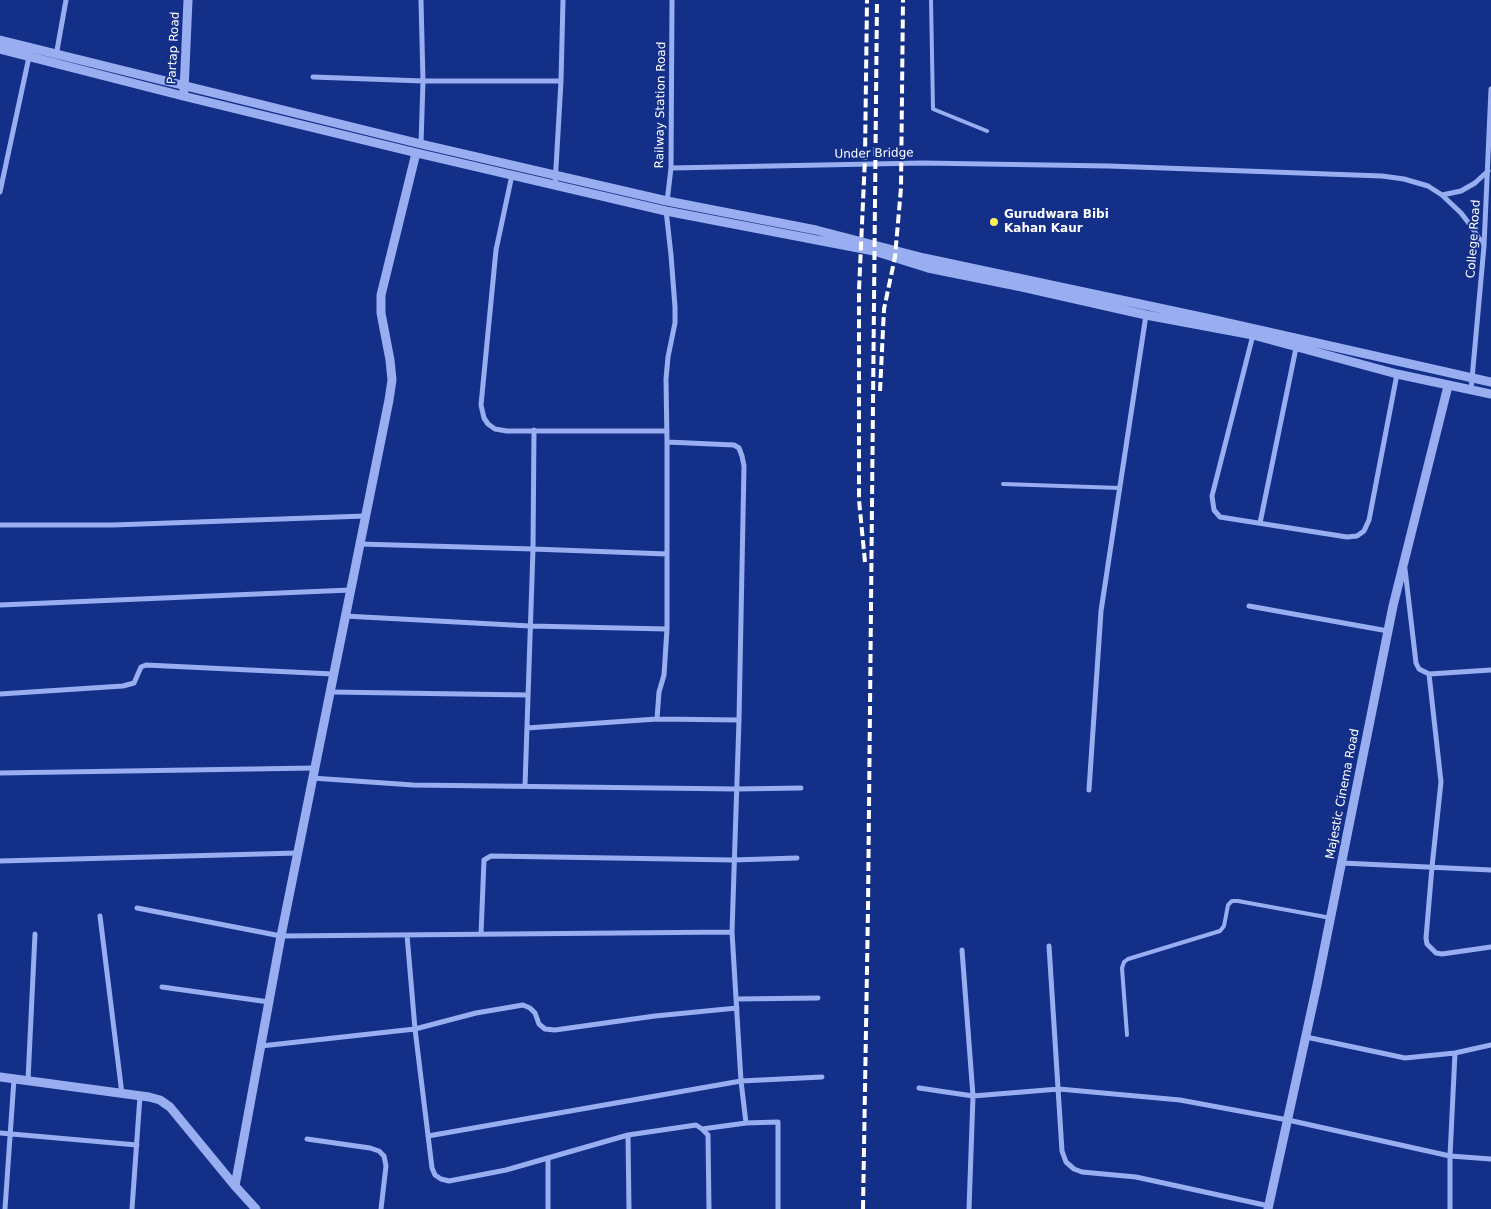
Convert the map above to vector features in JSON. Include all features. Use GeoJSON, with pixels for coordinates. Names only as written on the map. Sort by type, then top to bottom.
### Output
{"type":"FeatureCollection","features":[{"type":"Feature","properties":{"kind":"street"},"geometry":{"type":"LineString","coordinates":[[55,59],[66,0]]}},
{"type":"Feature","properties":{"kind":"street","name":"Partap Road"},"geometry":{"type":"LineString","coordinates":[[183,96],[188,0]]}},
{"type":"Feature","properties":{"kind":"street"},"geometry":{"type":"LineString","coordinates":[[234,1186],[312,778],[389,400],[392,380],[381,313],[381,295],[421,144],[423,81],[421,0]]}},
{"type":"Feature","properties":{"kind":"street"},"geometry":{"type":"LineString","coordinates":[[555,185],[561,81],[563,0]]}},
{"type":"Feature","properties":{"kind":"street","name":"Railway Station Road"},"geometry":{"type":"LineString","coordinates":[[657,719],[658,692],[664,675],[666,629],[666,379],[675,307],[667,206],[671,168],[672,0]]}},
{"type":"Feature","properties":{"kind":"street"},"geometry":{"type":"LineString","coordinates":[[0,40],[55,59],[183,96],[555,185],[667,206],[816,230],[924,258],[1491,382]]}},
{"type":"Feature","properties":{"kind":"street"},"geometry":{"type":"LineString","coordinates":[[0,49],[185,85],[421,144],[556,175],[667,206],[874,251],[928,268],[1146,315],[1253,335],[1397,374],[1491,394]]}},
{"type":"Feature","properties":{"kind":"street"},"geometry":{"type":"LineString","coordinates":[[0,192],[29,56]]}},
{"type":"Feature","properties":{"kind":"street"},"geometry":{"type":"LineString","coordinates":[[313,77],[423,81],[561,81]]}},
{"type":"Feature","properties":{"kind":"street","name":"College Road"},"geometry":{"type":"LineString","coordinates":[[1471,390],[1484,246],[1491,89]]}},
{"type":"Feature","properties":{"kind":"street","name":"Under Bridge"},"geometry":{"type":"LineString","coordinates":[[671,168],[922,163],[1109,166],[1382,176],[1404,179],[1428,186],[1442,195],[1461,213],[1484,246]]}},
{"type":"Feature","properties":{"kind":"street"},"geometry":{"type":"LineString","coordinates":[[1442,195],[1461,191],[1488,171]]}},
{"type":"Feature","properties":{"kind":"street"},"geometry":{"type":"LineString","coordinates":[[512,174],[496,250],[481,405],[484,418],[495,429],[507,431],[667,431]]}},
{"type":"Feature","properties":{"kind":"street"},"geometry":{"type":"LineString","coordinates":[[1089,790],[1101,611],[1146,315]]}},
{"type":"Feature","properties":{"kind":"street"},"geometry":{"type":"LineString","coordinates":[[1253,335],[1214,486],[1212,504],[1214,510],[1220,516],[1347,537],[1357,536],[1364,531],[1368,520],[1397,374]]}},
{"type":"Feature","properties":{"kind":"street"},"geometry":{"type":"LineString","coordinates":[[1260,523],[1296,348]]}},
{"type":"Feature","properties":{"kind":"street","name":"Majestic Cinema Road"},"geometry":{"type":"LineString","coordinates":[[1268,1208],[1306,1037],[1388,631],[1448,386]]}},
{"type":"Feature","properties":{"kind":"street"},"geometry":{"type":"LineString","coordinates":[[525,786],[533,549],[534,430]]}},
{"type":"Feature","properties":{"kind":"street"},"geometry":{"type":"LineString","coordinates":[[667,442],[734,445],[739,448],[744,466],[739,720],[732,932],[741,1081],[746,1123]]}},
{"type":"Feature","properties":{"kind":"street"},"geometry":{"type":"LineString","coordinates":[[0,525],[113,525],[365,516]]}},
{"type":"Feature","properties":{"kind":"street"},"geometry":{"type":"LineString","coordinates":[[360,544],[667,554]]}},
{"type":"Feature","properties":{"kind":"street"},"geometry":{"type":"LineString","coordinates":[[1404,564],[1416,663],[1419,669],[1429,674],[1491,670]]}},
{"type":"Feature","properties":{"kind":"street"},"geometry":{"type":"LineString","coordinates":[[0,605],[350,590]]}},
{"type":"Feature","properties":{"kind":"street"},"geometry":{"type":"LineString","coordinates":[[1249,606],[1388,631]]}},
{"type":"Feature","properties":{"kind":"street"},"geometry":{"type":"LineString","coordinates":[[345,616],[530,626],[666,629]]}},
{"type":"Feature","properties":{"kind":"street"},"geometry":{"type":"LineString","coordinates":[[0,694],[123,686],[134,683],[141,667],[146,665],[333,674]]}},
{"type":"Feature","properties":{"kind":"street"},"geometry":{"type":"LineString","coordinates":[[1429,674],[1441,782],[1432,867],[1427,944],[1436,953],[1442,954],[1491,947]]}},
{"type":"Feature","properties":{"kind":"street"},"geometry":{"type":"LineString","coordinates":[[330,692],[528,695]]}},
{"type":"Feature","properties":{"kind":"street"},"geometry":{"type":"LineString","coordinates":[[527,728],[657,719],[739,720]]}},
{"type":"Feature","properties":{"kind":"street"},"geometry":{"type":"LineString","coordinates":[[0,773],[314,768]]}},
{"type":"Feature","properties":{"kind":"street"},"geometry":{"type":"LineString","coordinates":[[312,778],[413,785],[736,789],[801,788]]}},
{"type":"Feature","properties":{"kind":"street"},"geometry":{"type":"LineString","coordinates":[[0,861],[298,853]]}},
{"type":"Feature","properties":{"kind":"street"},"geometry":{"type":"LineString","coordinates":[[481,934],[483,864],[487,857],[491,856],[733,860],[797,858]]}},
{"type":"Feature","properties":{"kind":"street"},"geometry":{"type":"LineString","coordinates":[[1342,862],[1491,870]]}},
{"type":"Feature","properties":{"kind":"street"},"geometry":{"type":"LineString","coordinates":[[137,908],[281,936],[732,932]]}},
{"type":"Feature","properties":{"kind":"street"},"geometry":{"type":"LineString","coordinates":[[100,916],[122,1094]]}},
{"type":"Feature","properties":{"kind":"street"},"geometry":{"type":"LineString","coordinates":[[28,1080],[35,934]]}},
{"type":"Feature","properties":{"kind":"street"},"geometry":{"type":"LineString","coordinates":[[408,935],[415,1029],[432,1168],[435,1175],[449,1181],[506,1170],[628,1135],[696,1125],[708,1135],[709,1209]]}},
{"type":"Feature","properties":{"kind":"street"},"geometry":{"type":"LineString","coordinates":[[1049,946],[1062,1151],[1066,1162],[1074,1169],[1082,1172],[1136,1177],[1268,1208]]}},
{"type":"Feature","properties":{"kind":"street"},"geometry":{"type":"LineString","coordinates":[[962,950],[973,1096],[968,1209]]}},
{"type":"Feature","properties":{"kind":"street"},"geometry":{"type":"LineString","coordinates":[[162,986],[269,1002]]}},
{"type":"Feature","properties":{"kind":"street"},"geometry":{"type":"LineString","coordinates":[[736,999],[818,998]]}},
{"type":"Feature","properties":{"kind":"street"},"geometry":{"type":"LineString","coordinates":[[261,1046],[415,1029],[523,1005],[535,1013],[539,1024],[546,1029],[555,1030],[655,1016],[737,1008]]}},
{"type":"Feature","properties":{"kind":"street"},"geometry":{"type":"LineString","coordinates":[[1306,1037],[1405,1058],[1455,1053],[1491,1046]]}},
{"type":"Feature","properties":{"kind":"street"},"geometry":{"type":"LineString","coordinates":[[1450,1209],[1450,1156],[1455,1053]]}},
{"type":"Feature","properties":{"kind":"street"},"geometry":{"type":"LineString","coordinates":[[0,1077],[160,1100],[170,1107],[234,1186],[256,1209]]}},
{"type":"Feature","properties":{"kind":"street"},"geometry":{"type":"LineString","coordinates":[[428,1136],[741,1081],[822,1077]]}},
{"type":"Feature","properties":{"kind":"street"},"geometry":{"type":"LineString","coordinates":[[5,1209],[14,1078]]}},
{"type":"Feature","properties":{"kind":"street"},"geometry":{"type":"LineString","coordinates":[[919,1088],[973,1096],[1058,1089],[1180,1100],[1288,1120],[1450,1156],[1491,1159]]}},
{"type":"Feature","properties":{"kind":"street"},"geometry":{"type":"LineString","coordinates":[[132,1209],[140,1096]]}},
{"type":"Feature","properties":{"kind":"street"},"geometry":{"type":"LineString","coordinates":[[702,1129],[746,1123],[778,1122],[778,1209]]}},
{"type":"Feature","properties":{"kind":"street"},"geometry":{"type":"LineString","coordinates":[[0,1133],[137,1145]]}},
{"type":"Feature","properties":{"kind":"street"},"geometry":{"type":"LineString","coordinates":[[628,1135],[629,1209]]}},
{"type":"Feature","properties":{"kind":"street"},"geometry":{"type":"LineString","coordinates":[[307,1139],[379,1151],[384,1156],[386,1166],[381,1209]]}},
{"type":"Feature","properties":{"kind":"street"},"geometry":{"type":"LineString","coordinates":[[548,1159],[548,1209]]}},
{"type":"Feature","properties":{"kind":"lane"},"geometry":{"type":"LineString","coordinates":[[931,0],[933,109],[987,131]]}},
{"type":"Feature","properties":{"kind":"lane"},"geometry":{"type":"LineString","coordinates":[[1003,484],[1120,488]]}},
{"type":"Feature","properties":{"kind":"lane"},"geometry":{"type":"LineString","coordinates":[[1127,1035],[1122,975],[1124,962],[1128,959],[1220,930],[1224,926],[1228,904],[1232,901],[1330,918]]}},
{"type":"Feature","properties":{"kind":"railway"},"geometry":{"type":"LineString","coordinates":[[865,562],[859,500],[859,290],[865,158],[867,0]]}},
{"type":"Feature","properties":{"kind":"railway"},"geometry":{"type":"LineString","coordinates":[[863,1209],[868,909],[877,0]]}},
{"type":"Feature","properties":{"kind":"railway"},"geometry":{"type":"LineString","coordinates":[[880,391],[884,309],[895,257],[901,188],[903,0]]}},
{"type":"Feature","properties":{"kind":"place","name":"Gurudwara Bibi Kahan Kaur"},"geometry":{"type":"Point","coordinates":[994,222]}}]}
